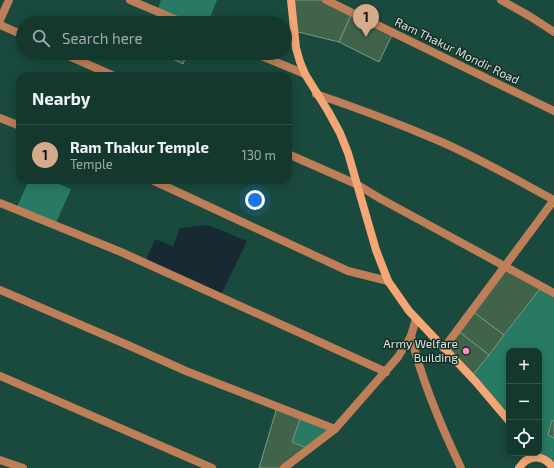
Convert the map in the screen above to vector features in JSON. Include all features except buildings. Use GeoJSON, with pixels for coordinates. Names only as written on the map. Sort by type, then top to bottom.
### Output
{"type":"FeatureCollection","features":[{"type":"Feature","properties":{"kind":"main road"},"geometry":{"type":"LineString","coordinates":[[291,0],[296,48],[300,62],[316,94],[328,111],[340,133],[348,154],[376,250],[388,281],[409,311],[475,381],[508,420]]}},
{"type":"Feature","properties":{"kind":"main road"},"geometry":{"type":"LineString","coordinates":[[519,468],[530,456]]}},
{"type":"Feature","properties":{"kind":"main road"},"geometry":{"type":"LineString","coordinates":[[534,456],[544,459],[553,467]]}},
{"type":"Feature","properties":{"kind":"street"},"geometry":{"type":"LineString","coordinates":[[0,20],[2,10],[9,0]]}},
{"type":"Feature","properties":{"kind":"street"},"geometry":{"type":"LineString","coordinates":[[130,0],[168,16]]}},
{"type":"Feature","properties":{"kind":"street","name":"Ram Thakur Mondir Road"},"geometry":{"type":"LineString","coordinates":[[326,0],[554,111]]}},
{"type":"Feature","properties":{"kind":"street"},"geometry":{"type":"LineString","coordinates":[[501,0],[554,32]]}},
{"type":"Feature","properties":{"kind":"street"},"geometry":{"type":"LineString","coordinates":[[0,25],[16,32]]}},
{"type":"Feature","properties":{"kind":"street"},"geometry":{"type":"LineString","coordinates":[[78,60],[105,72]]}},
{"type":"Feature","properties":{"kind":"street"},"geometry":{"type":"LineString","coordinates":[[271,60],[305,74]]}},
{"type":"Feature","properties":{"kind":"street"},"geometry":{"type":"LineString","coordinates":[[316,94],[378,116],[438,141],[497,168],[554,200],[444,348]]}},
{"type":"Feature","properties":{"kind":"street"},"geometry":{"type":"LineString","coordinates":[[0,118],[16,124]]}},
{"type":"Feature","properties":{"kind":"street"},"geometry":{"type":"LineString","coordinates":[[292,156],[356,184],[554,293]]}},
{"type":"Feature","properties":{"kind":"street"},"geometry":{"type":"LineString","coordinates":[[161,184],[348,270],[388,281]]}},
{"type":"Feature","properties":{"kind":"street"},"geometry":{"type":"LineString","coordinates":[[0,203],[121,252],[386,372]]}},
{"type":"Feature","properties":{"kind":"street"},"geometry":{"type":"LineString","coordinates":[[0,290],[193,374],[335,429]]}},
{"type":"Feature","properties":{"kind":"street"},"geometry":{"type":"LineString","coordinates":[[284,468],[335,429],[386,372],[398,357],[411,336],[416,319]]}},
{"type":"Feature","properties":{"kind":"street"},"geometry":{"type":"LineString","coordinates":[[411,336],[417,359],[432,401],[461,468]]}},
{"type":"Feature","properties":{"kind":"street"},"geometry":{"type":"LineString","coordinates":[[0,376],[212,468]]}},
{"type":"Feature","properties":{"kind":"street"},"geometry":{"type":"LineString","coordinates":[[0,460],[23,468]]}},
{"type":"Feature","properties":{"kind":"green space"},"geometry":{"type":"Polygon","coordinates":[[[161,0],[217,0],[211,16],[167,16],[157,12],[161,0]]]}},
{"type":"Feature","properties":{"kind":"green space"},"geometry":{"type":"Polygon","coordinates":[[[27,184],[59,184],[71,189],[55,225],[16,209],[27,184]]]}},
{"type":"Feature","properties":{"kind":"green space"},"geometry":{"type":"Polygon","coordinates":[[[542,286],[554,293],[554,465],[532,456],[542,456],[542,348],[506,348],[506,419],[471,377],[542,286]]]}},
{"type":"Feature","properties":{"kind":"green space"},"geometry":{"type":"Polygon","coordinates":[[[301,416],[335,429],[309,449],[292,442],[301,416]]]}},
{"type":"Feature","properties":{"kind":"water"},"geometry":{"type":"Polygon","coordinates":[[[208,225],[247,241],[220,297],[145,262],[155,239],[173,246],[180,228],[208,225]]]}},
{"type":"Feature","properties":{"kind":"place","name":"Ram Thakur Temple"},"geometry":{"type":"Point","coordinates":[366,37]}},
{"type":"Feature","properties":{"kind":"place","name":"Army Welfare Building"},"geometry":{"type":"Point","coordinates":[466,351]}}]}
